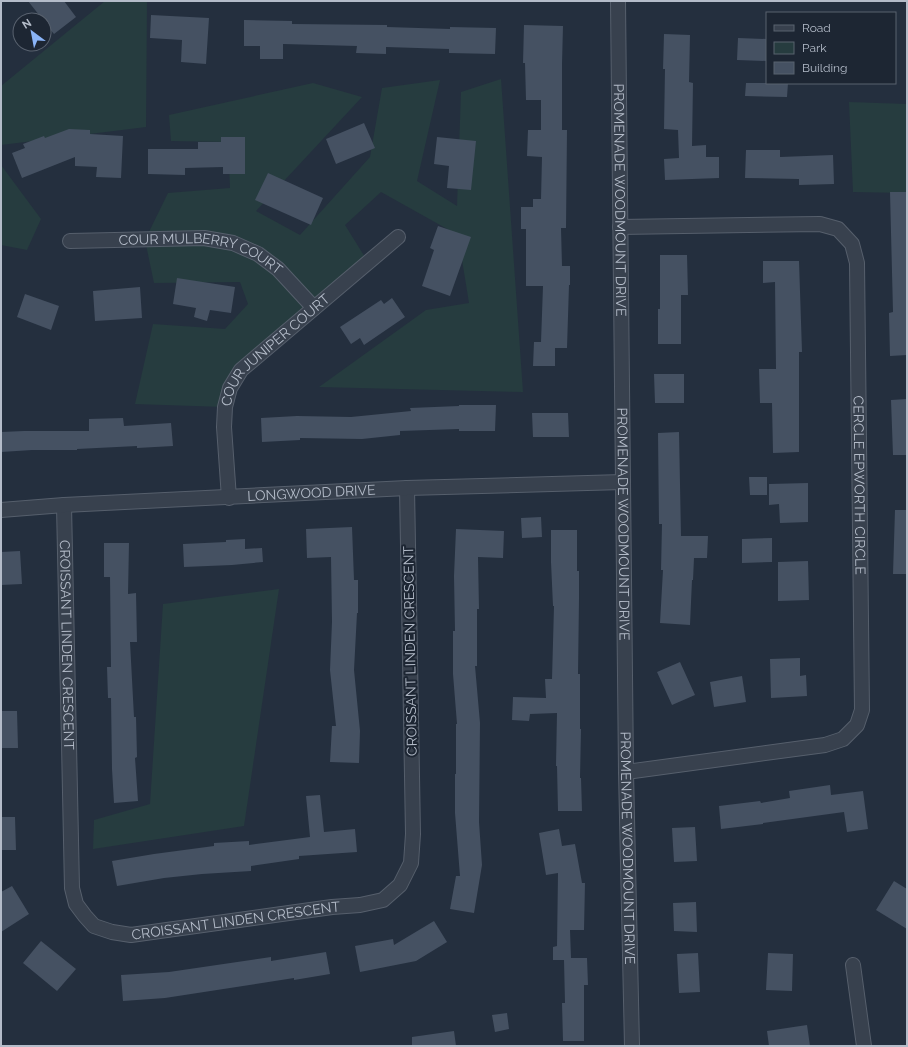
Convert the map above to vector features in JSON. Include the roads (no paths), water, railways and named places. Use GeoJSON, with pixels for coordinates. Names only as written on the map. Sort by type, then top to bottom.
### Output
{"type":"FeatureCollection","features":[{"type":"Feature","properties":{"kind":"street","name":"PROMENADE WOODMOUNT DRIVE"},"geometry":{"type":"LineString","coordinates":[[618,1],[626,772],[632,1046]]}},
{"type":"Feature","properties":{"kind":"street","name":"CERCLE EPWORTH CIRCLE"},"geometry":{"type":"LineString","coordinates":[[620,227],[820,224],[838,229],[852,244],[857,263],[862,710],[857,725],[843,739],[825,745],[626,772]]}},
{"type":"Feature","properties":{"kind":"street","name":"COUR JUNIPER COURT"},"geometry":{"type":"LineString","coordinates":[[229,498],[224,407],[230,388],[241,370],[398,237]]}},
{"type":"Feature","properties":{"kind":"street","name":"COUR MULBERRY COURT"},"geometry":{"type":"LineString","coordinates":[[70,241],[204,238],[233,243],[258,254],[278,269],[314,308]]}},
{"type":"Feature","properties":{"kind":"street","name":"LONGWOOD DRIVE"},"geometry":{"type":"LineString","coordinates":[[1,510],[64,505],[407,488],[623,482]]}},
{"type":"Feature","properties":{"kind":"street","name":"CROISSANT LINDEN CRESCENT"},"geometry":{"type":"LineString","coordinates":[[64,505],[72,888],[76,904],[94,926],[112,932],[131,935],[332,907],[360,905],[383,900],[400,884],[411,863],[413,834],[407,488]]}},
{"type":"Feature","properties":{"kind":"street"},"geometry":{"type":"LineString","coordinates":[[853,965],[864,1046]]}}]}
